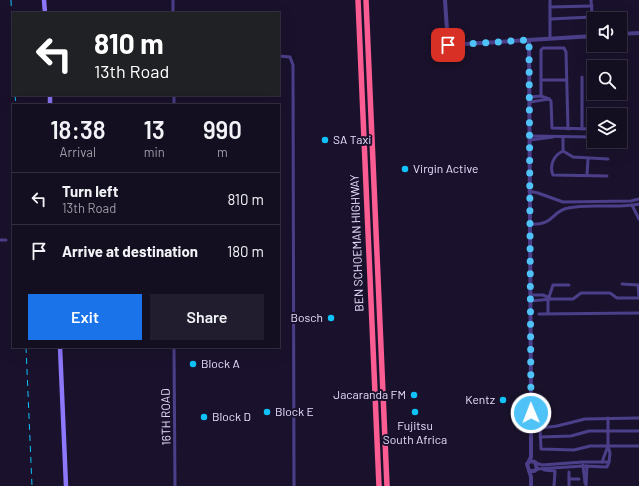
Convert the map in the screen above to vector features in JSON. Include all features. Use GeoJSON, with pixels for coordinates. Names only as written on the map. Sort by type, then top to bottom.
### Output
{"type":"FeatureCollection","features":[{"type":"Feature","properties":{"kind":"highway"},"geometry":{"type":"LineString","coordinates":[[354,0],[359,42]]}},
{"type":"Feature","properties":{"kind":"highway","name":"BEN SCHOEMAN HIGHWAY"},"geometry":{"type":"LineString","coordinates":[[358,0],[379,486]]}},
{"type":"Feature","properties":{"kind":"highway","name":"BEN SCHOEMAN HIGHWAY"},"geometry":{"type":"LineString","coordinates":[[366,0],[387,486]]}},
{"type":"Feature","properties":{"kind":"highway"},"geometry":{"type":"LineString","coordinates":[[370,0],[373,64],[370,83]]}},
{"type":"Feature","properties":{"kind":"main road"},"geometry":{"type":"LineString","coordinates":[[45,0],[46,12]]}},
{"type":"Feature","properties":{"kind":"main road"},"geometry":{"type":"LineString","coordinates":[[60,348],[66,486]]}},
{"type":"Feature","properties":{"kind":"street"},"geometry":{"type":"LineString","coordinates":[[173,0],[173,12]]}},
{"type":"Feature","properties":{"kind":"street"},"geometry":{"type":"LineString","coordinates":[[445,0],[448,45],[587,36]]}},
{"type":"Feature","properties":{"kind":"street"},"geometry":{"type":"LineString","coordinates":[[550,0],[550,38]]}},
{"type":"Feature","properties":{"kind":"street"},"geometry":{"type":"LineString","coordinates":[[591,0],[592,12]]}},
{"type":"Feature","properties":{"kind":"street"},"geometry":{"type":"LineString","coordinates":[[550,7],[592,6]]}},
{"type":"Feature","properties":{"kind":"street"},"geometry":{"type":"LineString","coordinates":[[550,19],[587,17]]}},
{"type":"Feature","properties":{"kind":"street"},"geometry":{"type":"LineString","coordinates":[[627,34],[639,33]]}},
{"type":"Feature","properties":{"kind":"street"},"geometry":{"type":"LineString","coordinates":[[529,40],[531,457],[526,466],[529,471],[532,486]]}},
{"type":"Feature","properties":{"kind":"street"},"geometry":{"type":"LineString","coordinates":[[539,96],[541,80],[541,50],[543,48],[562,47],[566,52],[568,128]]}},
{"type":"Feature","properties":{"kind":"street"},"geometry":{"type":"LineString","coordinates":[[280,56],[286,56],[291,59],[293,77],[294,486]]}},
{"type":"Feature","properties":{"kind":"street"},"geometry":{"type":"LineString","coordinates":[[582,77],[582,129]]}},
{"type":"Feature","properties":{"kind":"street"},"geometry":{"type":"LineString","coordinates":[[541,80],[566,80]]}},
{"type":"Feature","properties":{"kind":"street"},"geometry":{"type":"LineString","coordinates":[[530,99],[539,96],[549,99]]}},
{"type":"Feature","properties":{"kind":"street"},"geometry":{"type":"LineString","coordinates":[[530,99],[549,99]]}},
{"type":"Feature","properties":{"kind":"street"},"geometry":{"type":"LineString","coordinates":[[549,99],[551,101],[552,128],[587,129]]}},
{"type":"Feature","properties":{"kind":"street"},"geometry":{"type":"LineString","coordinates":[[563,137],[563,151]]}},
{"type":"Feature","properties":{"kind":"street"},"geometry":{"type":"LineString","coordinates":[[530,138],[587,137]]}},
{"type":"Feature","properties":{"kind":"street"},"geometry":{"type":"LineString","coordinates":[[563,151],[573,157],[608,159]]}},
{"type":"Feature","properties":{"kind":"street"},"geometry":{"type":"LineString","coordinates":[[563,151],[552,161],[553,175],[607,176]]}},
{"type":"Feature","properties":{"kind":"street"},"geometry":{"type":"LineString","coordinates":[[587,175],[588,159]]}},
{"type":"Feature","properties":{"kind":"street"},"geometry":{"type":"LineString","coordinates":[[529,192],[538,192],[563,202],[631,201],[639,199]]}},
{"type":"Feature","properties":{"kind":"street"},"geometry":{"type":"LineString","coordinates":[[631,201],[639,219]]}},
{"type":"Feature","properties":{"kind":"street"},"geometry":{"type":"LineString","coordinates":[[529,224],[539,225],[547,222],[568,208],[639,204]]}},
{"type":"Feature","properties":{"kind":"street"},"geometry":{"type":"LineString","coordinates":[[0,240],[6,240]]}},
{"type":"Feature","properties":{"kind":"street"},"geometry":{"type":"LineString","coordinates":[[530,301],[549,298],[573,299],[580,294],[589,293],[610,293],[617,298],[639,297],[637,284],[622,284]]}},
{"type":"Feature","properties":{"kind":"street"},"geometry":{"type":"LineString","coordinates":[[548,313],[549,298],[553,285],[569,285]]}},
{"type":"Feature","properties":{"kind":"street"},"geometry":{"type":"LineString","coordinates":[[531,295],[543,295],[549,298]]}},
{"type":"Feature","properties":{"kind":"street"},"geometry":{"type":"LineString","coordinates":[[540,314],[639,313]]}},
{"type":"Feature","properties":{"kind":"street","name":"16TH ROAD"},"geometry":{"type":"LineString","coordinates":[[174,348],[175,486]]}},
{"type":"Feature","properties":{"kind":"street"},"geometry":{"type":"LineString","coordinates":[[531,413],[536,462],[532,486]]}},
{"type":"Feature","properties":{"kind":"street"},"geometry":{"type":"LineString","coordinates":[[585,464],[608,467],[610,452],[607,431],[608,418]]}},
{"type":"Feature","properties":{"kind":"street"},"geometry":{"type":"LineString","coordinates":[[638,446],[590,446],[574,450],[541,449],[540,427],[557,426],[585,419],[639,418]]}},
{"type":"Feature","properties":{"kind":"street"},"geometry":{"type":"LineString","coordinates":[[540,437],[571,436],[589,431],[639,431]]}},
{"type":"Feature","properties":{"kind":"street"},"geometry":{"type":"LineString","coordinates":[[602,462],[608,446]]}},
{"type":"Feature","properties":{"kind":"street"},"geometry":{"type":"LineString","coordinates":[[529,461],[542,465],[561,467]]}},
{"type":"Feature","properties":{"kind":"street"},"geometry":{"type":"LineString","coordinates":[[529,471],[609,462]]}},
{"type":"Feature","properties":{"kind":"street"},"geometry":{"type":"LineString","coordinates":[[585,464],[586,485]]}},
{"type":"Feature","properties":{"kind":"street"},"geometry":{"type":"LineString","coordinates":[[544,470],[555,471],[554,486],[549,485]]}},
{"type":"Feature","properties":{"kind":"street"},"geometry":{"type":"LineString","coordinates":[[569,472],[569,486]]}},
{"type":"Feature","properties":{"kind":"street"},"geometry":{"type":"LineString","coordinates":[[569,479],[579,479]]}},
{"type":"Feature","properties":{"kind":"railway"},"geometry":{"type":"LineString","coordinates":[[11,0],[12,22]]}},
{"type":"Feature","properties":{"kind":"railway"},"geometry":{"type":"LineString","coordinates":[[15,96],[16,104]]}},
{"type":"Feature","properties":{"kind":"railway"},"geometry":{"type":"LineString","coordinates":[[26,348],[32,486]]}},
{"type":"Feature","properties":{"kind":"place","name":"SA Taxi"},"geometry":{"type":"Point","coordinates":[325,140]}},
{"type":"Feature","properties":{"kind":"place","name":"Virgin Active"},"geometry":{"type":"Point","coordinates":[405,169]}},
{"type":"Feature","properties":{"kind":"place","name":"Bosch"},"geometry":{"type":"Point","coordinates":[331,318]}},
{"type":"Feature","properties":{"kind":"place","name":"Block A"},"geometry":{"type":"Point","coordinates":[193,364]}},
{"type":"Feature","properties":{"kind":"place","name":"Jacaranda FM"},"geometry":{"type":"Point","coordinates":[414,395]}},
{"type":"Feature","properties":{"kind":"place","name":"Kentz"},"geometry":{"type":"Point","coordinates":[503,400]}},
{"type":"Feature","properties":{"kind":"place","name":"Block E"},"geometry":{"type":"Point","coordinates":[267,412]}},
{"type":"Feature","properties":{"kind":"place","name":"Fujitsu South Africa"},"geometry":{"type":"Point","coordinates":[415,412]}},
{"type":"Feature","properties":{"kind":"place","name":"Block D"},"geometry":{"type":"Point","coordinates":[204,417]}},
{"type":"Feature","properties":{"kind":"route"},"geometry":{"type":"LineString","coordinates":[[448,45],[529,40],[531,413]]}}]}
